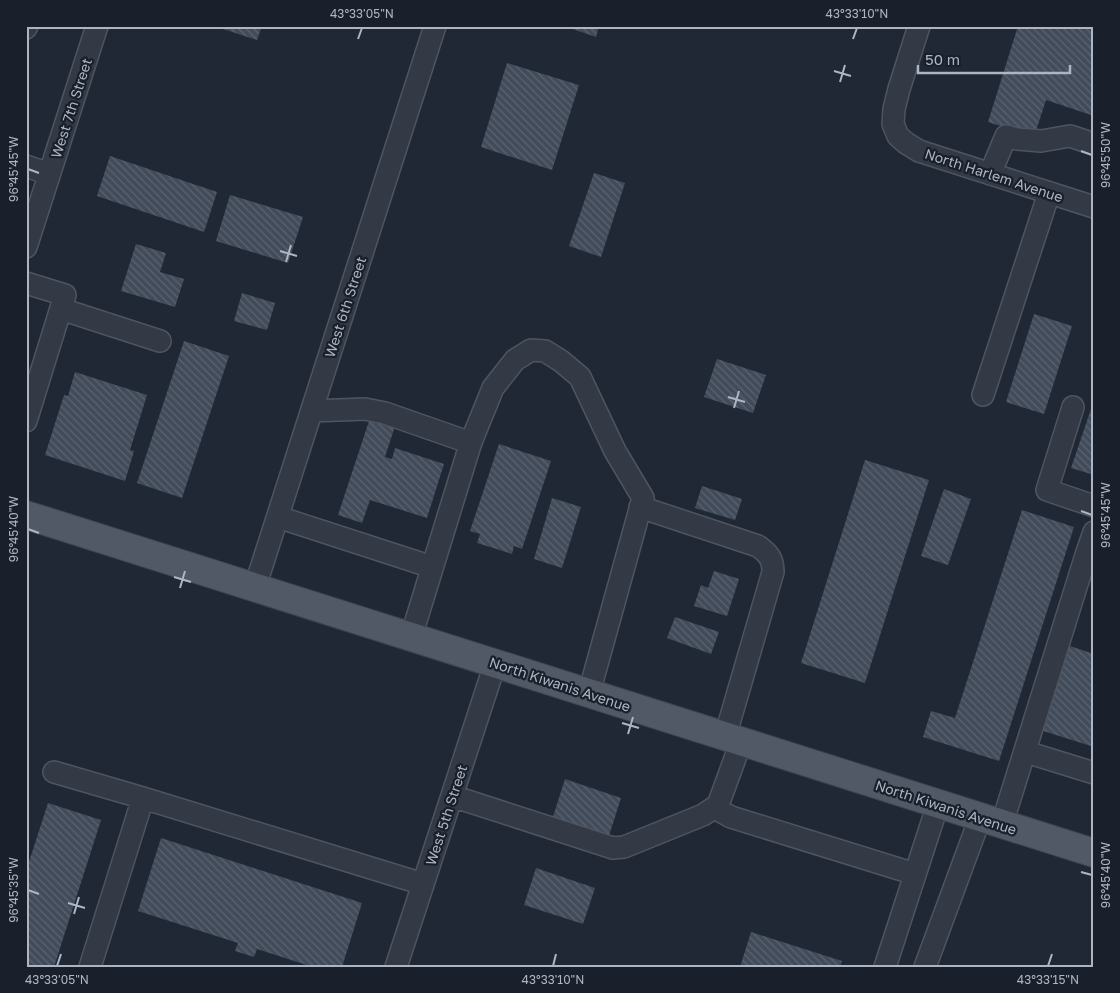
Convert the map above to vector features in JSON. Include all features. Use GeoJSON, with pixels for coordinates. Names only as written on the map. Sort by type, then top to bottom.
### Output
{"type":"FeatureCollection","features":[{"type":"Feature","properties":{"kind":"main road","name":"North Kiwanis Avenue"},"geometry":{"type":"LineString","coordinates":[[26,514],[1094,853]]}},
{"type":"Feature","properties":{"kind":"street","name":"West 7th Street"},"geometry":{"type":"LineString","coordinates":[[26,247],[97,26]]}},
{"type":"Feature","properties":{"kind":"street","name":"West 6th Street"},"geometry":{"type":"LineString","coordinates":[[256,588],[436,26]]}},
{"type":"Feature","properties":{"kind":"street","name":"North Harlem Avenue"},"geometry":{"type":"LineString","coordinates":[[919,26],[894,109],[893,124],[898,136],[919,151],[1094,207]]}},
{"type":"Feature","properties":{"kind":"street"},"geometry":{"type":"LineString","coordinates":[[990,174],[1006,136],[1017,139],[1041,140],[1070,136],[1094,144]]}},
{"type":"Feature","properties":{"kind":"street"},"geometry":{"type":"LineString","coordinates":[[26,166],[50,174]]}},
{"type":"Feature","properties":{"kind":"street"},"geometry":{"type":"LineString","coordinates":[[983,395],[1049,193]]}},
{"type":"Feature","properties":{"kind":"street"},"geometry":{"type":"LineString","coordinates":[[26,283],[65,295],[26,421]]}},
{"type":"Feature","properties":{"kind":"street"},"geometry":{"type":"LineString","coordinates":[[61,309],[160,341]]}},
{"type":"Feature","properties":{"kind":"street"},"geometry":{"type":"LineString","coordinates":[[411,637],[471,443],[493,388],[515,360],[531,350],[545,351],[561,361],[580,377],[615,451],[643,498],[589,694]]}},
{"type":"Feature","properties":{"kind":"street"},"geometry":{"type":"LineString","coordinates":[[1073,407],[1047,490],[1094,506]]}},
{"type":"Feature","properties":{"kind":"street"},"geometry":{"type":"LineString","coordinates":[[312,411],[365,408],[385,413],[471,443]]}},
{"type":"Feature","properties":{"kind":"street"},"geometry":{"type":"LineString","coordinates":[[640,507],[758,546],[768,553],[773,561],[718,805],[722,812],[731,817],[915,874]]}},
{"type":"Feature","properties":{"kind":"street"},"geometry":{"type":"LineString","coordinates":[[278,517],[432,567]]}},
{"type":"Feature","properties":{"kind":"street"},"geometry":{"type":"LineString","coordinates":[[925,967],[991,821],[1026,752],[1092,546]]}},
{"type":"Feature","properties":{"kind":"street","name":"West 5th Street"},"geometry":{"type":"LineString","coordinates":[[396,967],[495,664]]}},
{"type":"Feature","properties":{"kind":"street"},"geometry":{"type":"LineString","coordinates":[[1026,752],[1094,773]]}},
{"type":"Feature","properties":{"kind":"street"},"geometry":{"type":"LineString","coordinates":[[54,772],[423,884]]}},
{"type":"Feature","properties":{"kind":"street"},"geometry":{"type":"LineString","coordinates":[[452,796],[613,848],[624,847],[703,815],[718,805]]}},
{"type":"Feature","properties":{"kind":"street"},"geometry":{"type":"LineString","coordinates":[[91,966],[143,798]]}},
{"type":"Feature","properties":{"kind":"street"},"geometry":{"type":"LineString","coordinates":[[885,967],[938,804]]}},
{"type":"Feature","properties":{"kind":"building"},"geometry":{"type":"Polygon","coordinates":[[[214,26],[262,26],[257,40],[214,26]]]}},
{"type":"Feature","properties":{"kind":"building"},"geometry":{"type":"Polygon","coordinates":[[[564,26],[599,26],[596,37],[564,26]]]}},
{"type":"Feature","properties":{"kind":"building"},"geometry":{"type":"Polygon","coordinates":[[[1018,26],[1081,26],[1094,30],[1094,116],[1046,100],[1034,137],[988,122],[1018,26]]]}},
{"type":"Feature","properties":{"kind":"building"},"geometry":{"type":"Polygon","coordinates":[[[507,63],[579,85],[552,170],[481,147],[507,63]]]}},
{"type":"Feature","properties":{"kind":"building"},"geometry":{"type":"Polygon","coordinates":[[[110,156],[217,192],[204,232],[97,196],[110,156]]]}},
{"type":"Feature","properties":{"kind":"building"},"geometry":{"type":"Polygon","coordinates":[[[594,173],[625,183],[601,257],[569,246],[594,173]]]}},
{"type":"Feature","properties":{"kind":"building"},"geometry":{"type":"Polygon","coordinates":[[[230,195],[303,217],[288,263],[216,241],[230,195]]]}},
{"type":"Feature","properties":{"kind":"building"},"geometry":{"type":"Polygon","coordinates":[[[136,244],[166,253],[160,272],[184,279],[175,307],[121,291],[136,244]]]}},
{"type":"Feature","properties":{"kind":"building"},"geometry":{"type":"Polygon","coordinates":[[[242,293],[275,303],[267,330],[234,321],[242,293]]]}},
{"type":"Feature","properties":{"kind":"building"},"geometry":{"type":"Polygon","coordinates":[[[1034,314],[1072,326],[1044,414],[1006,402],[1034,314]]]}},
{"type":"Feature","properties":{"kind":"building"},"geometry":{"type":"Polygon","coordinates":[[[184,341],[229,356],[182,498],[137,483],[184,341]]]}},
{"type":"Feature","properties":{"kind":"building"},"geometry":{"type":"Polygon","coordinates":[[[717,359],[766,375],[753,413],[704,397],[717,359]]]}},
{"type":"Feature","properties":{"kind":"building"},"geometry":{"type":"Polygon","coordinates":[[[75,372],[147,395],[130,450],[134,451],[125,481],[45,455],[64,395],[68,396],[75,372]]]}},
{"type":"Feature","properties":{"kind":"building"},"geometry":{"type":"Polygon","coordinates":[[[1094,400],[1094,475],[1071,468],[1094,400]]]}},
{"type":"Feature","properties":{"kind":"building"},"geometry":{"type":"Polygon","coordinates":[[[370,418],[395,426],[385,457],[392,459],[395,448],[444,464],[427,518],[370,500],[362,523],[338,515],[370,418]]]}},
{"type":"Feature","properties":{"kind":"building"},"geometry":{"type":"Polygon","coordinates":[[[499,444],[551,461],[522,549],[514,546],[512,554],[477,543],[480,534],[470,531],[499,444]]]}},
{"type":"Feature","properties":{"kind":"building"},"geometry":{"type":"Polygon","coordinates":[[[865,460],[929,480],[865,683],[801,663],[865,460]]]}},
{"type":"Feature","properties":{"kind":"building"},"geometry":{"type":"Polygon","coordinates":[[[702,486],[742,499],[735,520],[695,508],[702,486]]]}},
{"type":"Feature","properties":{"kind":"building"},"geometry":{"type":"Polygon","coordinates":[[[944,489],[971,499],[948,565],[921,556],[944,489]]]}},
{"type":"Feature","properties":{"kind":"building"},"geometry":{"type":"Polygon","coordinates":[[[552,498],[581,507],[562,568],[534,559],[552,498]]]}},
{"type":"Feature","properties":{"kind":"building"},"geometry":{"type":"Polygon","coordinates":[[[1022,510],[1074,527],[999,761],[923,737],[931,711],[955,718],[1022,510]]]}},
{"type":"Feature","properties":{"kind":"building"},"geometry":{"type":"Polygon","coordinates":[[[714,571],[739,579],[727,616],[694,606],[701,585],[708,588],[714,571]]]}},
{"type":"Feature","properties":{"kind":"building"},"geometry":{"type":"Polygon","coordinates":[[[675,617],[719,632],[711,654],[667,638],[675,617]]]}},
{"type":"Feature","properties":{"kind":"building"},"geometry":{"type":"Polygon","coordinates":[[[1067,645],[1094,654],[1094,747],[1040,730],[1067,645]]]}},
{"type":"Feature","properties":{"kind":"building"},"geometry":{"type":"Polygon","coordinates":[[[565,779],[621,798],[607,842],[551,823],[565,779]]]}},
{"type":"Feature","properties":{"kind":"building"},"geometry":{"type":"Polygon","coordinates":[[[48,803],[101,820],[54,967],[26,967],[26,871],[48,803]]]}},
{"type":"Feature","properties":{"kind":"building"},"geometry":{"type":"Polygon","coordinates":[[[161,838],[362,903],[342,967],[313,967],[257,949],[254,957],[235,951],[238,943],[138,911],[161,838]]]}},
{"type":"Feature","properties":{"kind":"building"},"geometry":{"type":"Polygon","coordinates":[[[536,868],[595,888],[583,924],[524,905],[536,868]]]}},
{"type":"Feature","properties":{"kind":"building"},"geometry":{"type":"Polygon","coordinates":[[[751,932],[842,961],[840,967],[740,967],[751,932]]]}}]}
